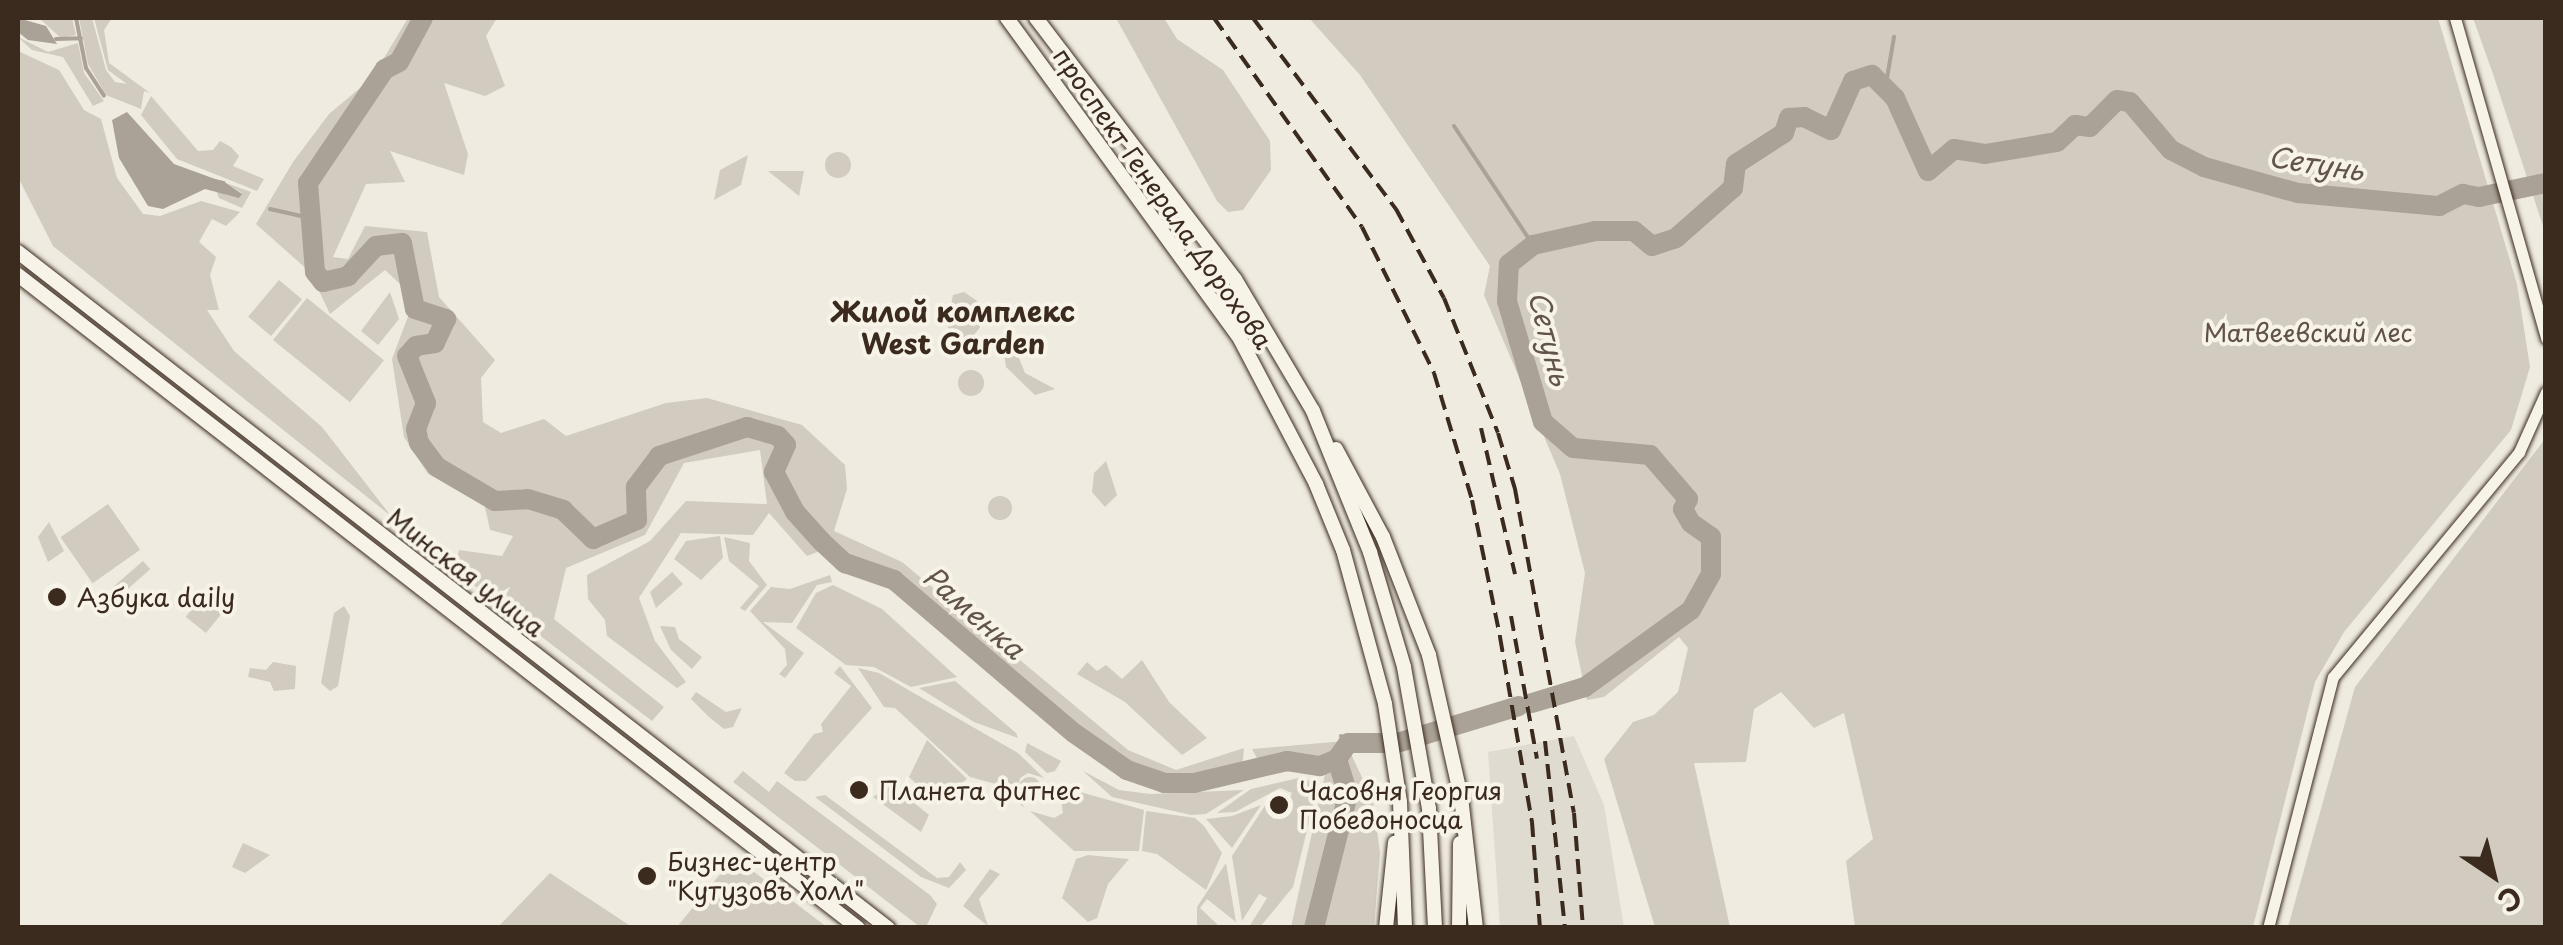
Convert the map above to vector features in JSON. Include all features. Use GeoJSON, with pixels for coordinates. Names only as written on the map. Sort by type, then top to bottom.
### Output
{"type":"FeatureCollection","features":[{"type":"Feature","properties":{"kind":"main road","name":"проспект Генерала Дорохова"},"geometry":{"type":"LineString","coordinates":[[1007,18],[1211,295],[1266,384],[1343,550],[1385,704],[1394,758],[1400,802],[1405,928]]}},
{"type":"Feature","properties":{"kind":"main road","name":"проспект Генерала Дорохова"},"geometry":{"type":"LineString","coordinates":[[1036,18],[1234,279],[1314,411],[1370,552],[1412,702],[1435,928]]}},
{"type":"Feature","properties":{"kind":"main road"},"geometry":{"type":"LineString","coordinates":[[18,240],[68,291]]}},
{"type":"Feature","properties":{"kind":"main road","name":"Минская улица"},"geometry":{"type":"LineString","coordinates":[[18,252],[888,928]]}},
{"type":"Feature","properties":{"kind":"main road","name":"Минская улица"},"geometry":{"type":"LineString","coordinates":[[18,275],[858,928]]}},
{"type":"Feature","properties":{"kind":"main road"},"geometry":{"type":"LineString","coordinates":[[18,288],[60,308]]}},
{"type":"Feature","properties":{"kind":"main road"},"geometry":{"type":"LineString","coordinates":[[1314,411],[1383,538],[1440,696],[1461,797],[1476,928]]}},
{"type":"Feature","properties":{"kind":"main road"},"geometry":{"type":"LineString","coordinates":[[1460,928],[1461,797]]}},
{"type":"Feature","properties":{"kind":"main road"},"geometry":{"type":"LineString","coordinates":[[1386,928],[1400,802]]}},
{"type":"Feature","properties":{"kind":"street"},"geometry":{"type":"LineString","coordinates":[[2455,18],[2546,338]]}},
{"type":"Feature","properties":{"kind":"street"},"geometry":{"type":"LineString","coordinates":[[2268,928],[2333,677],[2519,452],[2546,392]]}},
{"type":"Feature","properties":{"kind":"shaded area"},"geometry":{"type":"Polygon","coordinates":[[[18,18],[46,26],[57,44],[28,40],[18,32],[18,18]]]}},
{"type":"Feature","properties":{"kind":"shaded area"},"geometry":{"type":"Polygon","coordinates":[[[127,112],[174,164],[226,183],[242,194],[239,198],[205,189],[163,209],[148,206],[119,158],[112,120],[127,112]]]}},
{"type":"Feature","properties":{"kind":"shaded area"},"geometry":{"type":"Polygon","coordinates":[[[1574,736],[1604,805],[1624,927],[1500,927],[1488,752],[1574,736]]]}},
{"type":"Feature","properties":{"kind":"green space"},"geometry":{"type":"Polygon","coordinates":[[[39,18],[72,18],[76,35],[61,38],[39,18]]]}},
{"type":"Feature","properties":{"kind":"green space"},"geometry":{"type":"Polygon","coordinates":[[[79,18],[92,18],[106,70],[115,82],[127,84],[108,70],[94,18],[112,18],[104,30],[109,63],[150,93],[144,91],[141,109],[106,95],[88,64],[79,18]]]}},
{"type":"Feature","properties":{"kind":"green space"},"geometry":{"type":"Polygon","coordinates":[[[408,18],[497,18],[486,36],[505,86],[485,96],[444,83],[468,154],[464,175],[390,151],[405,182],[366,184],[333,257],[348,259],[365,226],[427,232],[439,297],[495,360],[481,378],[483,422],[501,433],[544,419],[566,436],[666,403],[707,398],[802,425],[845,465],[847,489],[834,531],[902,562],[1128,750],[1176,770],[1244,748],[1242,769],[1194,783],[1164,783],[1127,770],[1074,733],[894,580],[845,563],[828,548],[807,556],[769,513],[753,535],[681,533],[639,598],[655,641],[686,682],[677,688],[607,636],[605,620],[588,599],[587,575],[650,541],[686,501],[767,504],[760,450],[684,463],[645,535],[566,568],[554,619],[664,707],[652,721],[454,570],[459,550],[502,556],[513,536],[490,530],[483,498],[428,474],[404,437],[392,359],[415,298],[385,270],[330,314],[310,272],[256,224],[293,162],[329,114],[372,78],[408,18]]]}},
{"type":"Feature","properties":{"kind":"green space"},"geometry":{"type":"Polygon","coordinates":[[[1116,18],[1164,18],[1177,39],[1223,70],[1270,141],[1271,170],[1243,210],[1228,212],[1217,201],[1116,18]]]}},
{"type":"Feature","properties":{"kind":"green space","name":"Матвеевский лес"},"geometry":{"type":"Polygon","coordinates":[[[1309,18],[2438,18],[2517,284],[2530,367],[2511,430],[2344,632],[2315,682],[2253,927],[1855,927],[1846,861],[1873,839],[1844,713],[1814,728],[1781,692],[1754,709],[1746,762],[1694,763],[1730,927],[1655,927],[1604,759],[1633,722],[1654,715],[1678,692],[1688,648],[1679,637],[1604,697],[1587,700],[1575,642],[1585,573],[1560,474],[1484,295],[1490,266],[1360,75],[1309,18]]]}},
{"type":"Feature","properties":{"kind":"green space"},"geometry":{"type":"Polygon","coordinates":[[[2473,18],[2545,18],[2545,232],[2493,74],[2473,18]]]}},
{"type":"Feature","properties":{"kind":"green space"},"geometry":{"type":"Polygon","coordinates":[[[18,37],[48,52],[78,43],[84,73],[104,101],[93,106],[63,57],[32,50],[18,37]]]}},
{"type":"Feature","properties":{"kind":"green space"},"geometry":{"type":"Polygon","coordinates":[[[18,51],[59,70],[84,110],[101,119],[117,178],[143,214],[160,216],[201,201],[240,212],[226,226],[212,219],[199,242],[216,257],[210,275],[219,310],[207,310],[234,351],[322,427],[391,516],[53,246],[18,177],[18,51]]]}},
{"type":"Feature","properties":{"kind":"green space"},"geometry":{"type":"Polygon","coordinates":[[[151,96],[198,151],[213,150],[220,141],[231,147],[239,156],[233,166],[264,179],[257,191],[177,159],[141,115],[151,96]]]}},
{"type":"Feature","properties":{"kind":"green space"},"geometry":{"type":"Polygon","coordinates":[[[838,152],[847,156],[851,165],[847,174],[838,178],[829,174],[825,165],[829,156],[838,152]]]}},
{"type":"Feature","properties":{"kind":"green space"},"geometry":{"type":"Polygon","coordinates":[[[748,155],[741,185],[714,200],[720,170],[748,155]]]}},
{"type":"Feature","properties":{"kind":"green space"},"geometry":{"type":"Polygon","coordinates":[[[768,171],[804,171],[799,196],[768,171]]]}},
{"type":"Feature","properties":{"kind":"green space"},"geometry":{"type":"Polygon","coordinates":[[[226,183],[251,192],[242,208],[219,198],[216,190],[242,193],[226,183]]]}},
{"type":"Feature","properties":{"kind":"green space"},"geometry":{"type":"Polygon","coordinates":[[[279,280],[302,299],[271,336],[248,317],[279,280]]]}},
{"type":"Feature","properties":{"kind":"green space"},"geometry":{"type":"Polygon","coordinates":[[[390,292],[399,319],[378,345],[361,331],[390,292]]]}},
{"type":"Feature","properties":{"kind":"green space"},"geometry":{"type":"Polygon","coordinates":[[[964,292],[983,305],[985,322],[957,354],[947,324],[953,295],[964,292]]]}},
{"type":"Feature","properties":{"kind":"green space"},"geometry":{"type":"Polygon","coordinates":[[[307,298],[384,360],[350,402],[273,340],[307,298]]]}},
{"type":"Feature","properties":{"kind":"green space"},"geometry":{"type":"Polygon","coordinates":[[[1012,341],[1025,373],[1055,389],[1035,395],[1006,367],[1004,353],[1012,341]]]}},
{"type":"Feature","properties":{"kind":"green space"},"geometry":{"type":"Polygon","coordinates":[[[971,370],[980,374],[984,383],[980,392],[971,396],[962,392],[958,383],[962,374],[971,370]]]}},
{"type":"Feature","properties":{"kind":"green space"},"geometry":{"type":"Polygon","coordinates":[[[2545,439],[2545,927],[2288,927],[2355,687],[2545,439]]]}},
{"type":"Feature","properties":{"kind":"green space"},"geometry":{"type":"Polygon","coordinates":[[[1106,461],[1117,495],[1105,507],[1092,492],[1094,473],[1106,461]]]}},
{"type":"Feature","properties":{"kind":"green space"},"geometry":{"type":"Polygon","coordinates":[[[1000,496],[1012,508],[1000,520],[988,508],[1000,496]]]}},
{"type":"Feature","properties":{"kind":"green space"},"geometry":{"type":"Polygon","coordinates":[[[108,504],[140,550],[93,583],[60,537],[108,504]]]}},
{"type":"Feature","properties":{"kind":"green space"},"geometry":{"type":"Polygon","coordinates":[[[49,522],[64,551],[48,562],[38,537],[49,522]]]}},
{"type":"Feature","properties":{"kind":"green space"},"geometry":{"type":"Polygon","coordinates":[[[720,536],[723,558],[701,580],[674,559],[686,541],[720,536]]]}},
{"type":"Feature","properties":{"kind":"green space"},"geometry":{"type":"Polygon","coordinates":[[[724,537],[750,543],[749,561],[767,585],[745,611],[740,608],[759,586],[729,561],[724,537]]]}},
{"type":"Feature","properties":{"kind":"green space"},"geometry":{"type":"Polygon","coordinates":[[[143,561],[150,569],[117,598],[110,590],[143,561]]]}},
{"type":"Feature","properties":{"kind":"green space"},"geometry":{"type":"Polygon","coordinates":[[[672,572],[683,584],[656,608],[650,592],[672,572]]]}},
{"type":"Feature","properties":{"kind":"green space"},"geometry":{"type":"Polygon","coordinates":[[[830,575],[832,582],[817,585],[792,623],[763,622],[804,653],[785,678],[779,674],[787,665],[785,649],[750,611],[771,587],[790,589],[830,575]]]}},
{"type":"Feature","properties":{"kind":"green space"},"geometry":{"type":"Polygon","coordinates":[[[833,585],[882,609],[957,677],[911,687],[874,667],[846,665],[796,628],[816,593],[833,585]]]}},
{"type":"Feature","properties":{"kind":"green space"},"geometry":{"type":"Polygon","coordinates":[[[209,588],[229,604],[206,633],[186,617],[209,588]]]}},
{"type":"Feature","properties":{"kind":"green space"},"geometry":{"type":"Polygon","coordinates":[[[344,606],[350,616],[338,686],[330,691],[321,683],[334,613],[344,606]]]}},
{"type":"Feature","properties":{"kind":"green space"},"geometry":{"type":"Polygon","coordinates":[[[660,626],[675,627],[679,639],[702,657],[692,669],[671,650],[660,626]]]}},
{"type":"Feature","properties":{"kind":"green space"},"geometry":{"type":"Polygon","coordinates":[[[1142,660],[1169,702],[1207,738],[1182,755],[1125,702],[1077,674],[1087,662],[1097,671],[1106,665],[1122,679],[1142,660]]]}},
{"type":"Feature","properties":{"kind":"green space"},"geometry":{"type":"Polygon","coordinates":[[[273,662],[296,666],[295,689],[274,691],[270,682],[248,677],[250,668],[266,670],[273,662]]]}},
{"type":"Feature","properties":{"kind":"green space"},"geometry":{"type":"Polygon","coordinates":[[[840,666],[872,708],[806,781],[795,781],[784,773],[814,734],[823,732],[821,724],[851,686],[834,673],[840,666]]]}},
{"type":"Feature","properties":{"kind":"green space"},"geometry":{"type":"Polygon","coordinates":[[[858,668],[879,673],[1018,753],[1044,778],[1028,773],[1020,778],[1017,796],[1025,808],[996,784],[970,777],[895,708],[884,707],[858,668]]]}},
{"type":"Feature","properties":{"kind":"green space"},"geometry":{"type":"Polygon","coordinates":[[[955,681],[1018,738],[974,722],[919,688],[955,681]]]}},
{"type":"Feature","properties":{"kind":"green space"},"geometry":{"type":"Polygon","coordinates":[[[696,692],[726,712],[742,708],[733,727],[724,729],[709,717],[691,699],[696,692]]]}},
{"type":"Feature","properties":{"kind":"green space"},"geometry":{"type":"Polygon","coordinates":[[[927,740],[967,779],[937,803],[909,777],[927,740]]]}},
{"type":"Feature","properties":{"kind":"green space"},"geometry":{"type":"Polygon","coordinates":[[[1345,741],[1373,801],[1380,853],[1374,927],[1291,927],[1326,770],[1264,771],[1252,749],[1345,741]]]}},
{"type":"Feature","properties":{"kind":"green space"},"geometry":{"type":"Polygon","coordinates":[[[1027,743],[1061,761],[1055,771],[1047,773],[1025,752],[1027,743]]]}},
{"type":"Feature","properties":{"kind":"green space"},"geometry":{"type":"Polygon","coordinates":[[[743,771],[769,792],[777,781],[930,895],[937,904],[927,925],[920,927],[733,782],[743,771]]]}},
{"type":"Feature","properties":{"kind":"green space"},"geometry":{"type":"Polygon","coordinates":[[[1083,771],[1119,790],[1150,794],[1244,790],[1206,814],[1191,815],[1112,797],[1083,771]]]}},
{"type":"Feature","properties":{"kind":"green space"},"geometry":{"type":"Polygon","coordinates":[[[1030,777],[1038,780],[1038,796],[1030,799],[1022,796],[1019,788],[1022,780],[1030,777]]]}},
{"type":"Feature","properties":{"kind":"green space"},"geometry":{"type":"Polygon","coordinates":[[[1303,777],[1318,786],[1293,887],[1260,927],[1249,927],[1267,898],[1259,894],[1242,921],[1232,856],[1270,798],[1280,793],[1267,812],[1274,819],[1285,812],[1292,793],[1280,788],[1235,812],[1217,813],[1251,789],[1303,777]]]}},
{"type":"Feature","properties":{"kind":"green space"},"geometry":{"type":"Polygon","coordinates":[[[892,785],[929,815],[921,832],[873,797],[892,785]]]}},
{"type":"Feature","properties":{"kind":"green space"},"geometry":{"type":"Polygon","coordinates":[[[1059,786],[1144,810],[1139,851],[1074,851],[1030,811],[1054,818],[1063,813],[1059,786]]]}},
{"type":"Feature","properties":{"kind":"green space"},"geometry":{"type":"Polygon","coordinates":[[[825,795],[937,878],[949,877],[960,862],[966,870],[949,888],[921,877],[815,797],[825,795]]]}},
{"type":"Feature","properties":{"kind":"green space"},"geometry":{"type":"Polygon","coordinates":[[[1261,805],[1232,848],[1206,819],[1232,816],[1261,805]]]}},
{"type":"Feature","properties":{"kind":"green space"},"geometry":{"type":"Polygon","coordinates":[[[1146,811],[1195,818],[1204,826],[1222,853],[1206,890],[1157,854],[1142,851],[1146,811]]]}},
{"type":"Feature","properties":{"kind":"green space"},"geometry":{"type":"Polygon","coordinates":[[[243,843],[270,855],[245,873],[232,867],[243,843]]]}},
{"type":"Feature","properties":{"kind":"green space"},"geometry":{"type":"Polygon","coordinates":[[[1088,855],[1129,859],[1108,884],[1097,918],[1088,922],[1062,898],[1076,859],[1088,855]]]}},
{"type":"Feature","properties":{"kind":"green space"},"geometry":{"type":"Polygon","coordinates":[[[734,857],[827,927],[677,927],[734,857]]]}},
{"type":"Feature","properties":{"kind":"green space"},"geometry":{"type":"Polygon","coordinates":[[[1226,863],[1236,922],[1207,899],[1200,908],[1220,927],[1197,927],[1197,907],[1226,863]]]}},
{"type":"Feature","properties":{"kind":"green space"},"geometry":{"type":"Polygon","coordinates":[[[990,869],[1000,874],[979,899],[988,926],[963,906],[990,869]]]}},
{"type":"Feature","properties":{"kind":"green space"},"geometry":{"type":"Polygon","coordinates":[[[550,873],[632,927],[498,927],[550,873]]]}},
{"type":"Feature","properties":{"kind":"waterway"},"geometry":{"type":"LineString","coordinates":[[76,18],[86,68],[104,96]]}},
{"type":"Feature","properties":{"kind":"waterway","name":"Раменка"},"geometry":{"type":"LineString","coordinates":[[423,18],[399,62],[385,69],[308,183],[315,272],[323,282],[348,276],[376,246],[402,243],[415,309],[446,319],[435,343],[416,346],[407,356],[426,403],[416,429],[419,443],[437,467],[495,501],[528,499],[563,510],[593,539],[637,520],[636,487],[659,456],[747,427],[778,436],[786,445],[774,472],[795,512],[821,541],[845,563],[894,580],[1074,733],[1127,770],[1164,783],[1194,783],[1287,761],[1320,766],[1337,759]]}},
{"type":"Feature","properties":{"kind":"waterway"},"geometry":{"type":"LineString","coordinates":[[1886,84],[1894,37]]}},
{"type":"Feature","properties":{"kind":"waterway"},"geometry":{"type":"LineString","coordinates":[[56,39],[81,38]]}},
{"type":"Feature","properties":{"kind":"waterway","name":"Сетунь"},"geometry":{"type":"LineString","coordinates":[[1532,703],[1585,687],[1691,610],[1711,574],[1711,537],[1691,523],[1683,509],[1688,499],[1650,455],[1573,448],[1543,422],[1507,301],[1509,264],[1533,245],[1595,231],[1634,231],[1652,246],[1676,238],[1733,188],[1736,164],[1784,133],[1789,118],[1804,117],[1831,130],[1853,81],[1872,75],[1895,98],[1928,171],[1954,149],[1985,154],[2057,142],[2075,125],[2090,127],[2117,100],[2130,102],[2171,150],[2204,167],[2298,193],[2439,206],[2463,194],[2479,197],[2546,183]]}},
{"type":"Feature","properties":{"kind":"waterway"},"geometry":{"type":"LineString","coordinates":[[1454,126],[1533,245]]}},
{"type":"Feature","properties":{"kind":"waterway"},"geometry":{"type":"LineString","coordinates":[[205,179],[224,183]]}},
{"type":"Feature","properties":{"kind":"waterway"},"geometry":{"type":"LineString","coordinates":[[270,209],[310,218]]}},
{"type":"Feature","properties":{"kind":"waterway","name":"Сетунь"},"geometry":{"type":"LineString","coordinates":[[1314,928],[1348,795],[1337,759],[1348,743],[1397,743],[1519,706]]}},
{"type":"Feature","properties":{"kind":"waterway"},"geometry":{"type":"LineString","coordinates":[[1341,736],[1348,743]]}},
{"type":"Feature","properties":{"kind":"railway"},"geometry":{"type":"LineString","coordinates":[[1214,18],[1362,227],[1434,373],[1472,500],[1500,637],[1532,822],[1540,928]]}},
{"type":"Feature","properties":{"kind":"railway"},"geometry":{"type":"LineString","coordinates":[[1253,18],[1396,209],[1444,298],[1498,433],[1515,489],[1574,813],[1583,928]]}},
{"type":"Feature","properties":{"kind":"railway"},"geometry":{"type":"LineString","coordinates":[[1481,428],[1515,574]]}},
{"type":"Feature","properties":{"kind":"railway"},"geometry":{"type":"LineString","coordinates":[[1511,616],[1537,759]]}},
{"type":"Feature","properties":{"kind":"railway"},"geometry":{"type":"LineString","coordinates":[[1545,741],[1565,928]]}},
{"type":"Feature","properties":{"kind":"place","name":"Азбука daily"},"geometry":{"type":"Point","coordinates":[57,597]}},
{"type":"Feature","properties":{"kind":"place","name":"Планета фитнес"},"geometry":{"type":"Point","coordinates":[859,790]}},
{"type":"Feature","properties":{"kind":"place","name":"Часовня Георгия Победоносца"},"geometry":{"type":"Point","coordinates":[1279,805]}},
{"type":"Feature","properties":{"kind":"place","name":"Бизнес-центр \"Кутузовъ Холл\""},"geometry":{"type":"Point","coordinates":[647,876]}},
{"type":"Feature","properties":{"kind":"district","name":"Жилой комплекс West Garden"},"geometry":{"type":"Point","coordinates":[953,327]}}]}
